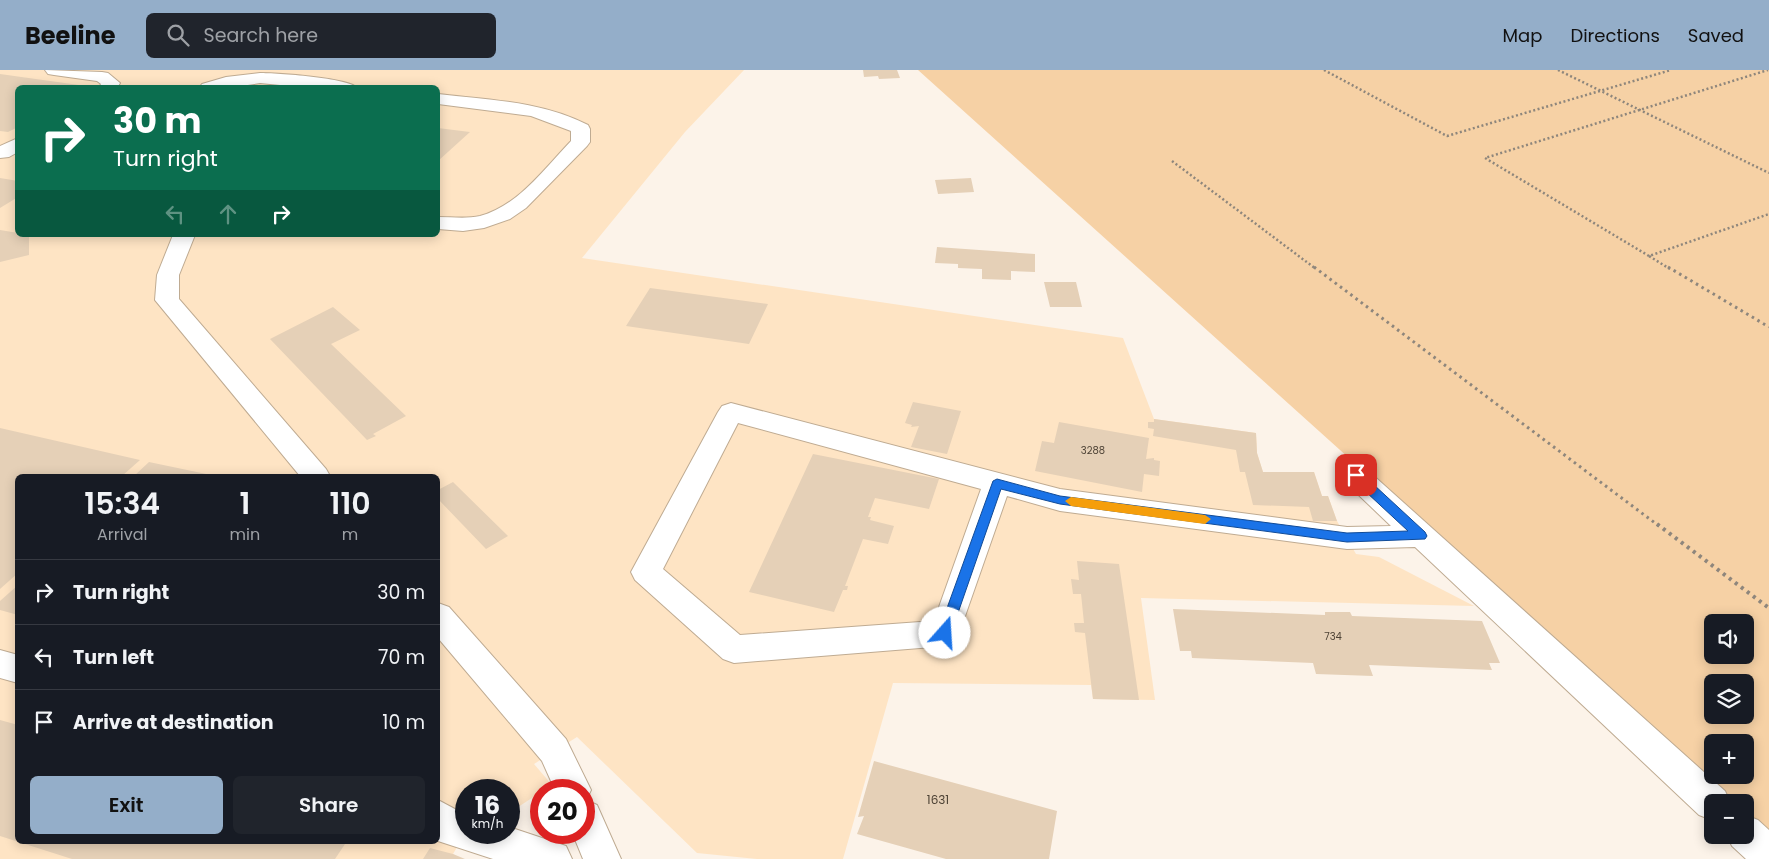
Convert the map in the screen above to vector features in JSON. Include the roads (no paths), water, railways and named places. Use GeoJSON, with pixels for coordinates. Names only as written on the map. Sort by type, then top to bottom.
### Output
{"type":"FeatureCollection","features":[{"type":"Feature","properties":{"kind":"lane"},"geometry":{"type":"LineString","coordinates":[[54,70],[102,77],[111,83],[110,85]]}},
{"type":"Feature","properties":{"kind":"lane"},"geometry":{"type":"LineString","coordinates":[[218,85],[246,77],[271,77],[324,85]]}},
{"type":"Feature","properties":{"kind":"lane"},"geometry":{"type":"LineString","coordinates":[[440,99],[542,113],[569,121],[581,129],[580,142],[518,206],[486,222],[459,226],[440,223]]}},
{"type":"Feature","properties":{"kind":"lane"},"geometry":{"type":"LineString","coordinates":[[183,237],[168,275],[167,300],[314,474]]}},
{"type":"Feature","properties":{"kind":"lane"},"geometry":{"type":"LineString","coordinates":[[997,484],[945,633],[734,649],[646,572],[731,412],[1060,500],[1347,538],[1421,536]]}},
{"type":"Feature","properties":{"kind":"lane"},"geometry":{"type":"LineString","coordinates":[[1356,475],[1704,796]]}},
{"type":"Feature","properties":{"kind":"lane"},"geometry":{"type":"LineString","coordinates":[[440,618],[554,750],[567,779]]}},
{"type":"Feature","properties":{"kind":"lane"},"geometry":{"type":"LineString","coordinates":[[0,664],[15,668]]}},
{"type":"Feature","properties":{"kind":"lane"},"geometry":{"type":"LineString","coordinates":[[440,820],[448,827],[553,859]]}},
{"type":"Feature","properties":{"kind":"lane"},"geometry":{"type":"LineString","coordinates":[[1754,841],[1769,855]]}},
{"type":"Feature","properties":{"kind":"lane"},"geometry":{"type":"LineString","coordinates":[[595,843],[602,859]]}}]}
